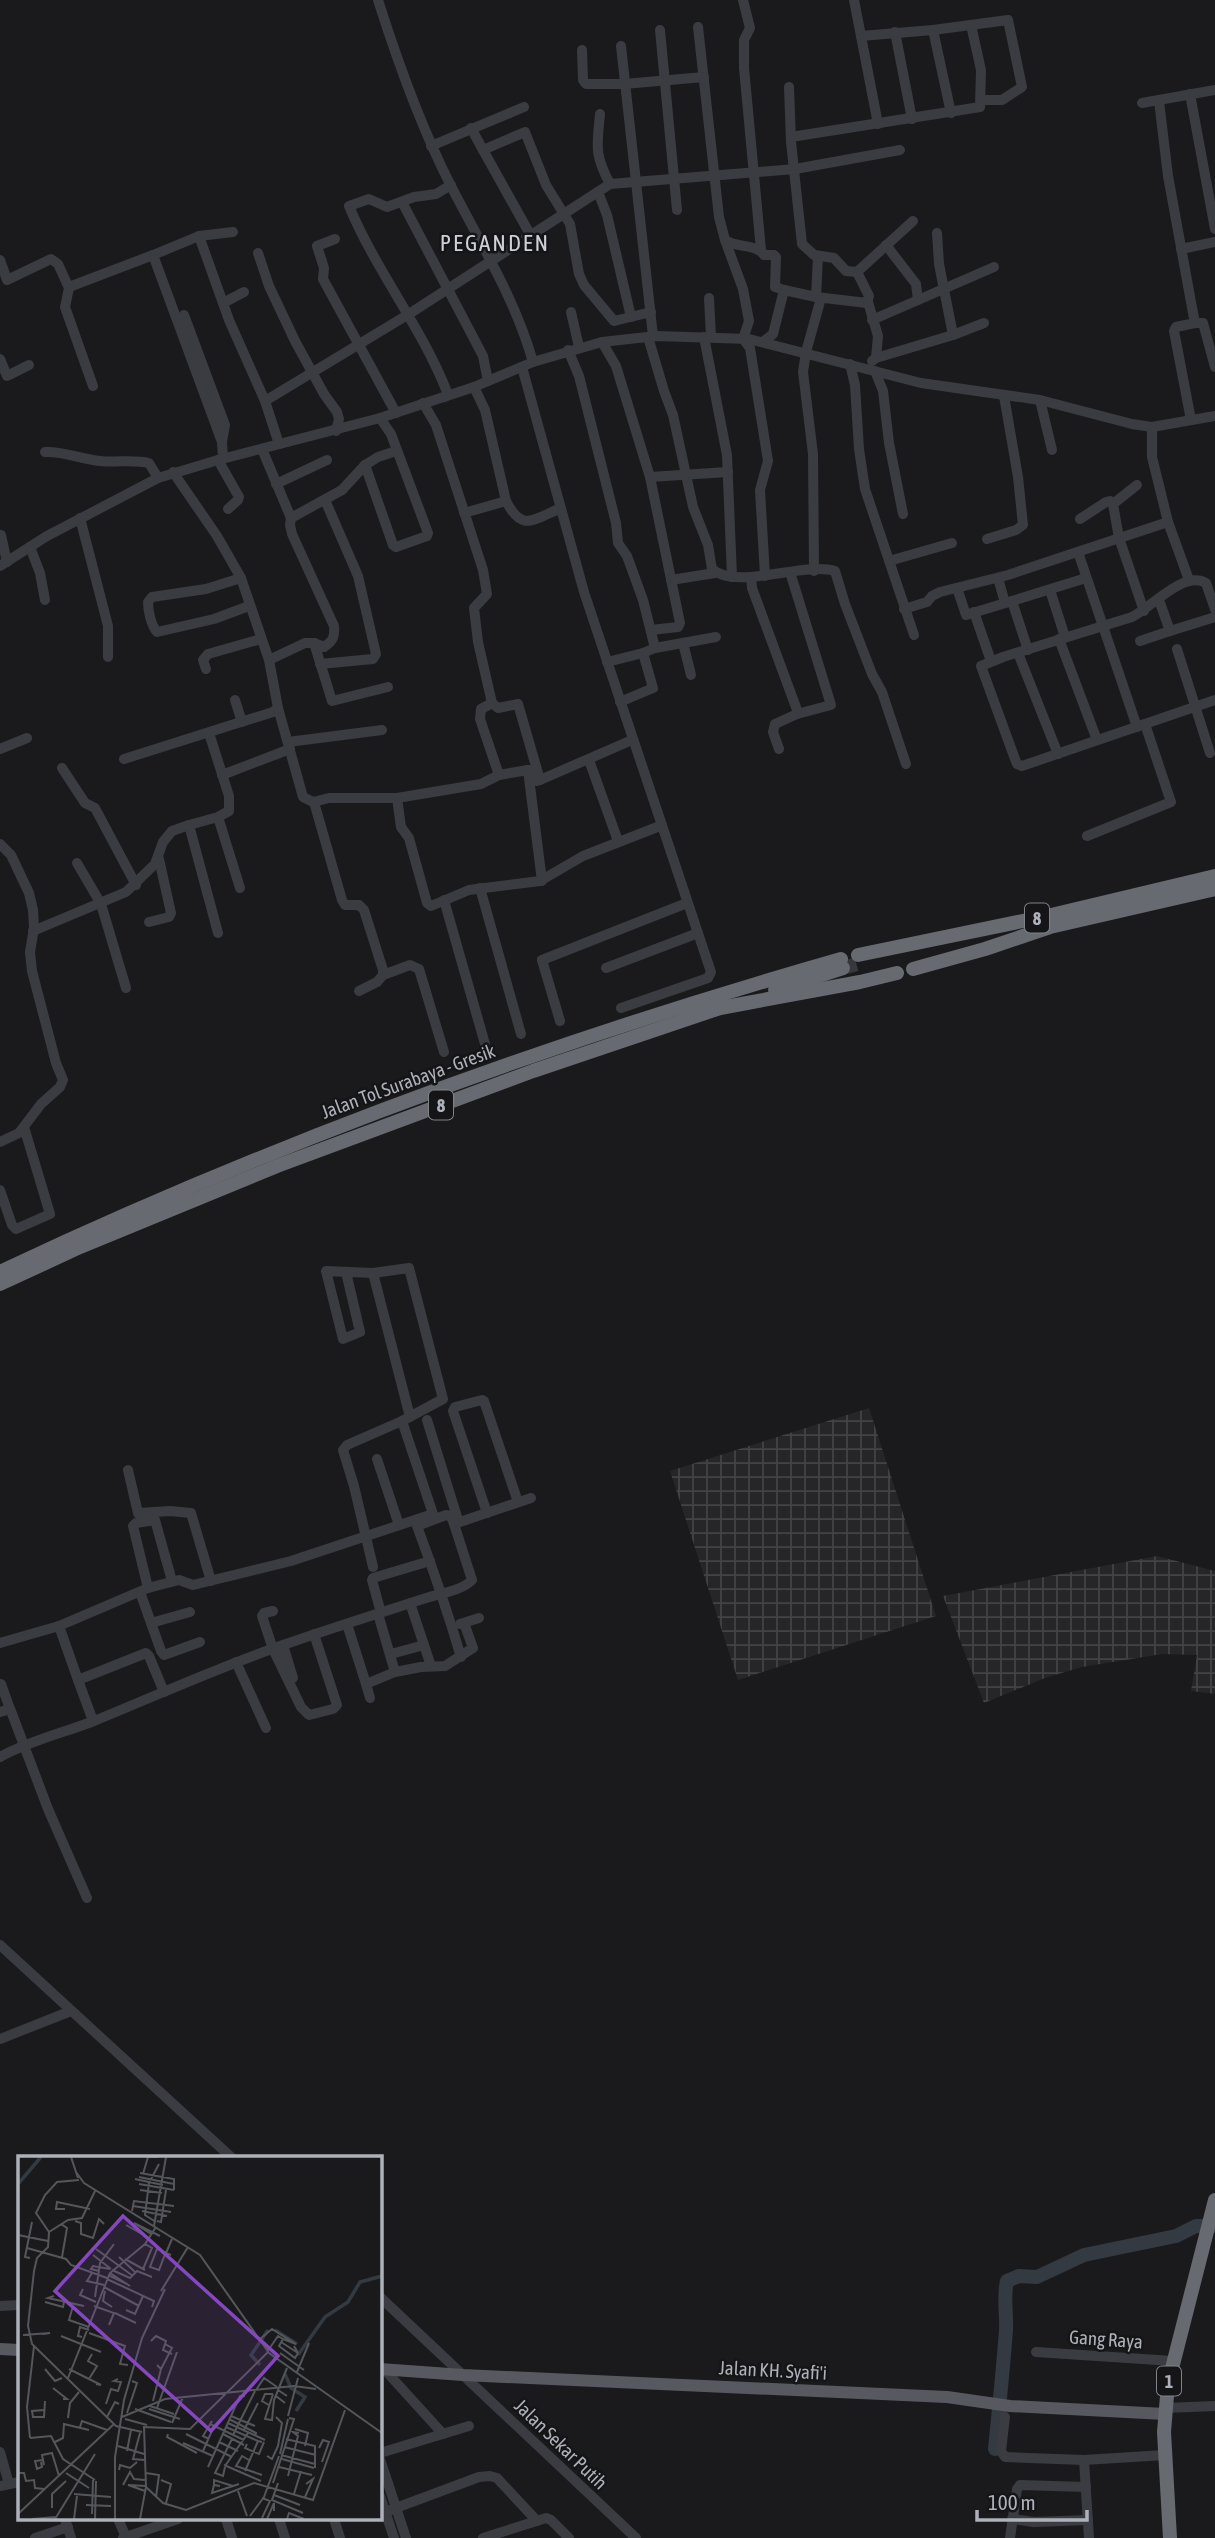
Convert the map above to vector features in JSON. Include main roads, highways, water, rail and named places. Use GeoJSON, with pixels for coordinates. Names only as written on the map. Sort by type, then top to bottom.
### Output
{"type":"FeatureCollection","features":[{"type":"Feature","properties":{"kind":"highway","name":"8"},"geometry":{"type":"LineString","coordinates":[[1050,927],[1016,930],[860,959],[1215,877]]}},
{"type":"Feature","properties":{"kind":"highway","name":"8"},"geometry":{"type":"LineString","coordinates":[[913,969],[1050,927],[1215,890]]}},
{"type":"Feature","properties":{"kind":"highway","name":"Jalan Tol Surabaya - Gresik"},"geometry":{"type":"LineString","coordinates":[[0,1272],[76,1236],[341,1125],[590,1036],[717,994],[842,963],[344,1139],[128,1227],[0,1284]]}},
{"type":"Feature","properties":{"kind":"highway","name":"Jalan Tol Surabaya - Gresik"},"geometry":{"type":"LineString","coordinates":[[720,1008],[897,973]]}},
{"type":"Feature","properties":{"kind":"highway","name":"1"},"geometry":{"type":"LineString","coordinates":[[1170,2538],[1165,2411],[1173,2361],[1210,2232],[1215,2200]]}},
{"type":"Feature","properties":{"kind":"main road"},"geometry":{"type":"LineString","coordinates":[[0,2349],[18,2354]]}},
{"type":"Feature","properties":{"kind":"main road","name":"Jalan KH. Syafi'i"},"geometry":{"type":"LineString","coordinates":[[382,2369],[947,2397],[990,2404],[1007,2412],[1165,2411]]}},
{"type":"Feature","properties":{"kind":"waterway"},"geometry":{"type":"LineString","coordinates":[[995,2449],[1006,2330],[1007,2281],[1019,2276],[1037,2277],[1084,2255],[1176,2236],[1196,2226],[1215,2226]]}},
{"type":"Feature","properties":{"kind":"tunnel"},"geometry":{"type":"LineString","coordinates":[[843,968],[861,963]]}},
{"type":"Feature","properties":{"kind":"district","name":"PEGANDEN"},"geometry":{"type":"Point","coordinates":[495,243]}}]}
